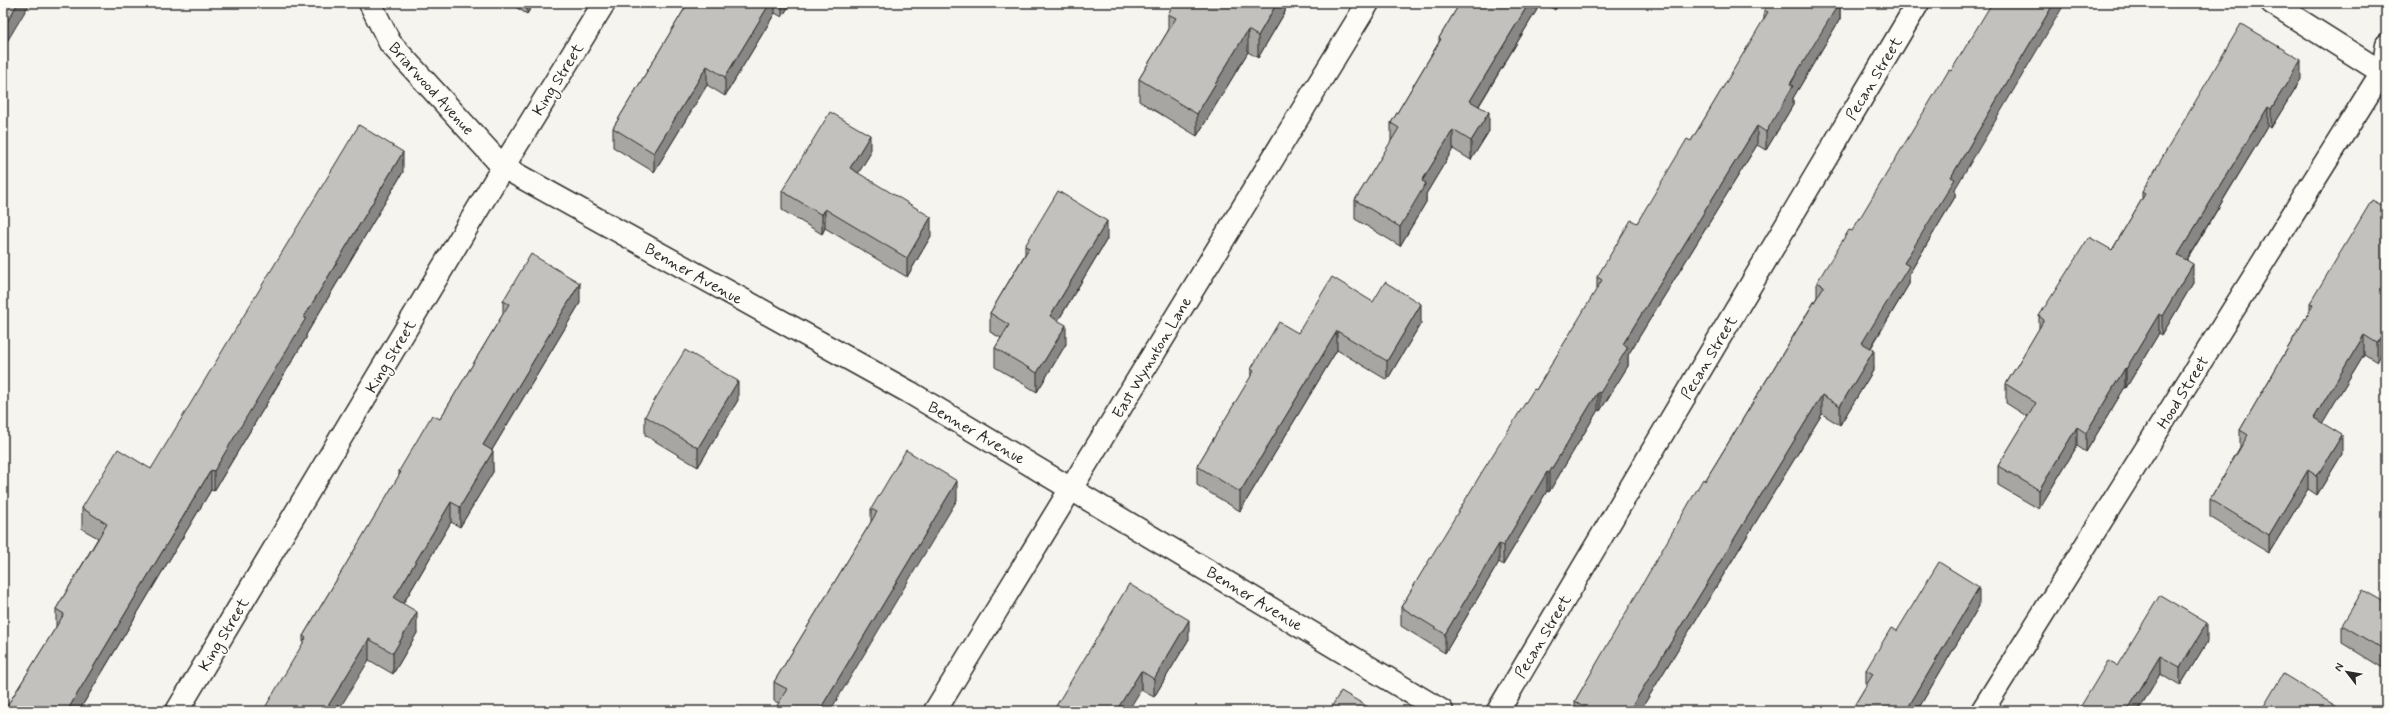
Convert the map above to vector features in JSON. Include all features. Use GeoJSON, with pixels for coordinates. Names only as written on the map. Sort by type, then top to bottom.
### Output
{"type":"FeatureCollection","features":[{"type":"Feature","properties":{"kind":"street","name":"Briarwood Avenue"},"geometry":{"type":"LineString","coordinates":[[370,3],[390,43],[503,167]]}},
{"type":"Feature","properties":{"kind":"street","name":"King Street"},"geometry":{"type":"LineString","coordinates":[[177,711],[503,167],[604,3]]}},
{"type":"Feature","properties":{"kind":"street","name":"East Wynnton Lane"},"geometry":{"type":"LineString","coordinates":[[935,711],[1368,3]]}},
{"type":"Feature","properties":{"kind":"street","name":"Pecan Street"},"geometry":{"type":"LineString","coordinates":[[1498,711],[1918,3]]}},
{"type":"Feature","properties":{"kind":"street"},"geometry":{"type":"LineString","coordinates":[[2272,3],[2384,74]]}},
{"type":"Feature","properties":{"kind":"street","name":"Hood Street"},"geometry":{"type":"LineString","coordinates":[[1982,711],[2384,74]]}},
{"type":"Feature","properties":{"kind":"street","name":"Benner Avenue"},"geometry":{"type":"LineString","coordinates":[[503,167],[909,392],[1442,711]]}},
{"type":"Feature","properties":{"kind":"lane"},"geometry":{"type":"LineString","coordinates":[[2384,74],[2386,44]]}},
{"type":"Feature","properties":{"kind":"building"},"geometry":{"type":"Polygon","coordinates":[[[3,3],[18,3],[3,29],[3,3]]]}},
{"type":"Feature","properties":{"kind":"building"},"geometry":{"type":"Polygon","coordinates":[[[688,3],[770,3],[725,77],[707,66],[654,153],[613,128],[688,3]]]}},
{"type":"Feature","properties":{"kind":"building"},"geometry":{"type":"Polygon","coordinates":[[[1174,3],[1277,3],[1258,36],[1248,30],[1197,114],[1139,79],[1176,18],[1168,14],[1174,3]]]}},
{"type":"Feature","properties":{"kind":"building"},"geometry":{"type":"Polygon","coordinates":[[[1460,3],[1529,3],[1470,101],[1489,112],[1471,141],[1453,130],[1422,181],[1426,183],[1400,227],[1355,200],[1399,128],[1391,123],[1441,39],[1439,38],[1460,3]]]}},
{"type":"Feature","properties":{"kind":"building"},"geometry":{"type":"Polygon","coordinates":[[[1768,3],[1839,3],[1790,84],[1793,86],[1766,132],[1757,126],[1623,344],[1628,347],[1600,393],[1598,392],[1549,473],[1547,472],[1503,546],[1499,544],[1445,634],[1401,607],[1482,472],[1534,389],[1536,390],[1602,280],[1597,277],[1631,220],[1637,223],[1687,139],[1691,141],[1768,12],[1764,10],[1768,3]]]}},
{"type":"Feature","properties":{"kind":"building"},"geometry":{"type":"Polygon","coordinates":[[[1992,3],[2054,3],[1951,177],[1955,179],[1904,263],[1909,266],[1862,343],[1874,350],[1840,406],[1822,395],[1629,711],[1592,711],[1575,701],[1703,479],[1705,481],[1824,286],[1817,282],[1849,230],[1852,231],[1949,70],[1951,71],[1992,3]]]}},
{"type":"Feature","properties":{"kind":"building"},"geometry":{"type":"Polygon","coordinates":[[[2241,24],[2301,60],[2271,109],[2268,107],[2178,255],[2193,264],[2162,316],[2159,314],[2086,433],[2077,427],[2039,490],[1998,466],[2036,403],[2006,384],[2044,320],[2039,316],[2089,237],[2112,250],[2145,194],[2142,192],[2241,24]]]}},
{"type":"Feature","properties":{"kind":"building"},"geometry":{"type":"Polygon","coordinates":[[[830,112],[870,135],[850,168],[931,217],[907,258],[825,209],[822,215],[782,191],[830,112]]]}},
{"type":"Feature","properties":{"kind":"building"},"geometry":{"type":"Polygon","coordinates":[[[359,125],[403,152],[214,471],[211,470],[67,711],[4,711],[64,614],[56,609],[107,524],[82,508],[118,449],[151,469],[359,125]]]}},
{"type":"Feature","properties":{"kind":"building"},"geometry":{"type":"Polygon","coordinates":[[[1058,191],[1107,221],[1050,316],[1066,325],[1037,373],[995,348],[1009,325],[990,313],[1029,248],[1025,246],[1058,191]]]}},
{"type":"Feature","properties":{"kind":"building"},"geometry":{"type":"Polygon","coordinates":[[[2372,200],[2385,207],[2386,205],[2386,328],[2377,343],[2364,335],[2314,418],[2342,435],[2317,476],[2308,470],[2269,535],[2210,499],[2248,435],[2240,430],[2313,305],[2310,303],[2372,200]]]}},
{"type":"Feature","properties":{"kind":"building"},"geometry":{"type":"Polygon","coordinates":[[[531,254],[580,283],[483,445],[493,451],[460,507],[451,502],[394,598],[417,612],[393,653],[369,639],[325,711],[263,711],[306,638],[303,636],[401,472],[399,471],[432,415],[440,419],[509,304],[503,301],[531,254]]]}},
{"type":"Feature","properties":{"kind":"building"},"geometry":{"type":"Polygon","coordinates":[[[1332,277],[1373,302],[1385,282],[1421,304],[1387,361],[1337,331],[1240,492],[1197,466],[1254,371],[1251,369],[1279,322],[1298,333],[1332,277]]]}},
{"type":"Feature","properties":{"kind":"building"},"geometry":{"type":"Polygon","coordinates":[[[685,350],[738,381],[698,448],[645,416],[685,350]]]}},
{"type":"Feature","properties":{"kind":"building"},"geometry":{"type":"Polygon","coordinates":[[[906,450],[957,481],[819,711],[774,711],[787,689],[774,682],[877,512],[871,509],[906,450]]]}},
{"type":"Feature","properties":{"kind":"building"},"geometry":{"type":"Polygon","coordinates":[[[1939,562],[1979,587],[1906,711],[1851,711],[1873,674],[1866,670],[1891,628],[1897,631],[1939,562]]]}},
{"type":"Feature","properties":{"kind":"building"},"geometry":{"type":"Polygon","coordinates":[[[1129,584],[1189,620],[1154,679],[1141,671],[1116,711],[1053,711],[1129,584]]]}},
{"type":"Feature","properties":{"kind":"building"},"geometry":{"type":"Polygon","coordinates":[[[2363,590],[2386,603],[2386,651],[2342,625],[2363,590]]]}},
{"type":"Feature","properties":{"kind":"building"},"geometry":{"type":"Polygon","coordinates":[[[2160,595],[2207,623],[2180,667],[2160,656],[2127,711],[2078,711],[2108,661],[2117,666],[2160,595]]]}},
{"type":"Feature","properties":{"kind":"building"},"geometry":{"type":"Polygon","coordinates":[[[2283,674],[2344,711],[2261,711],[2283,674]]]}},
{"type":"Feature","properties":{"kind":"building"},"geometry":{"type":"Polygon","coordinates":[[[1341,691],[1375,711],[1329,711],[1341,691]]]}}]}
